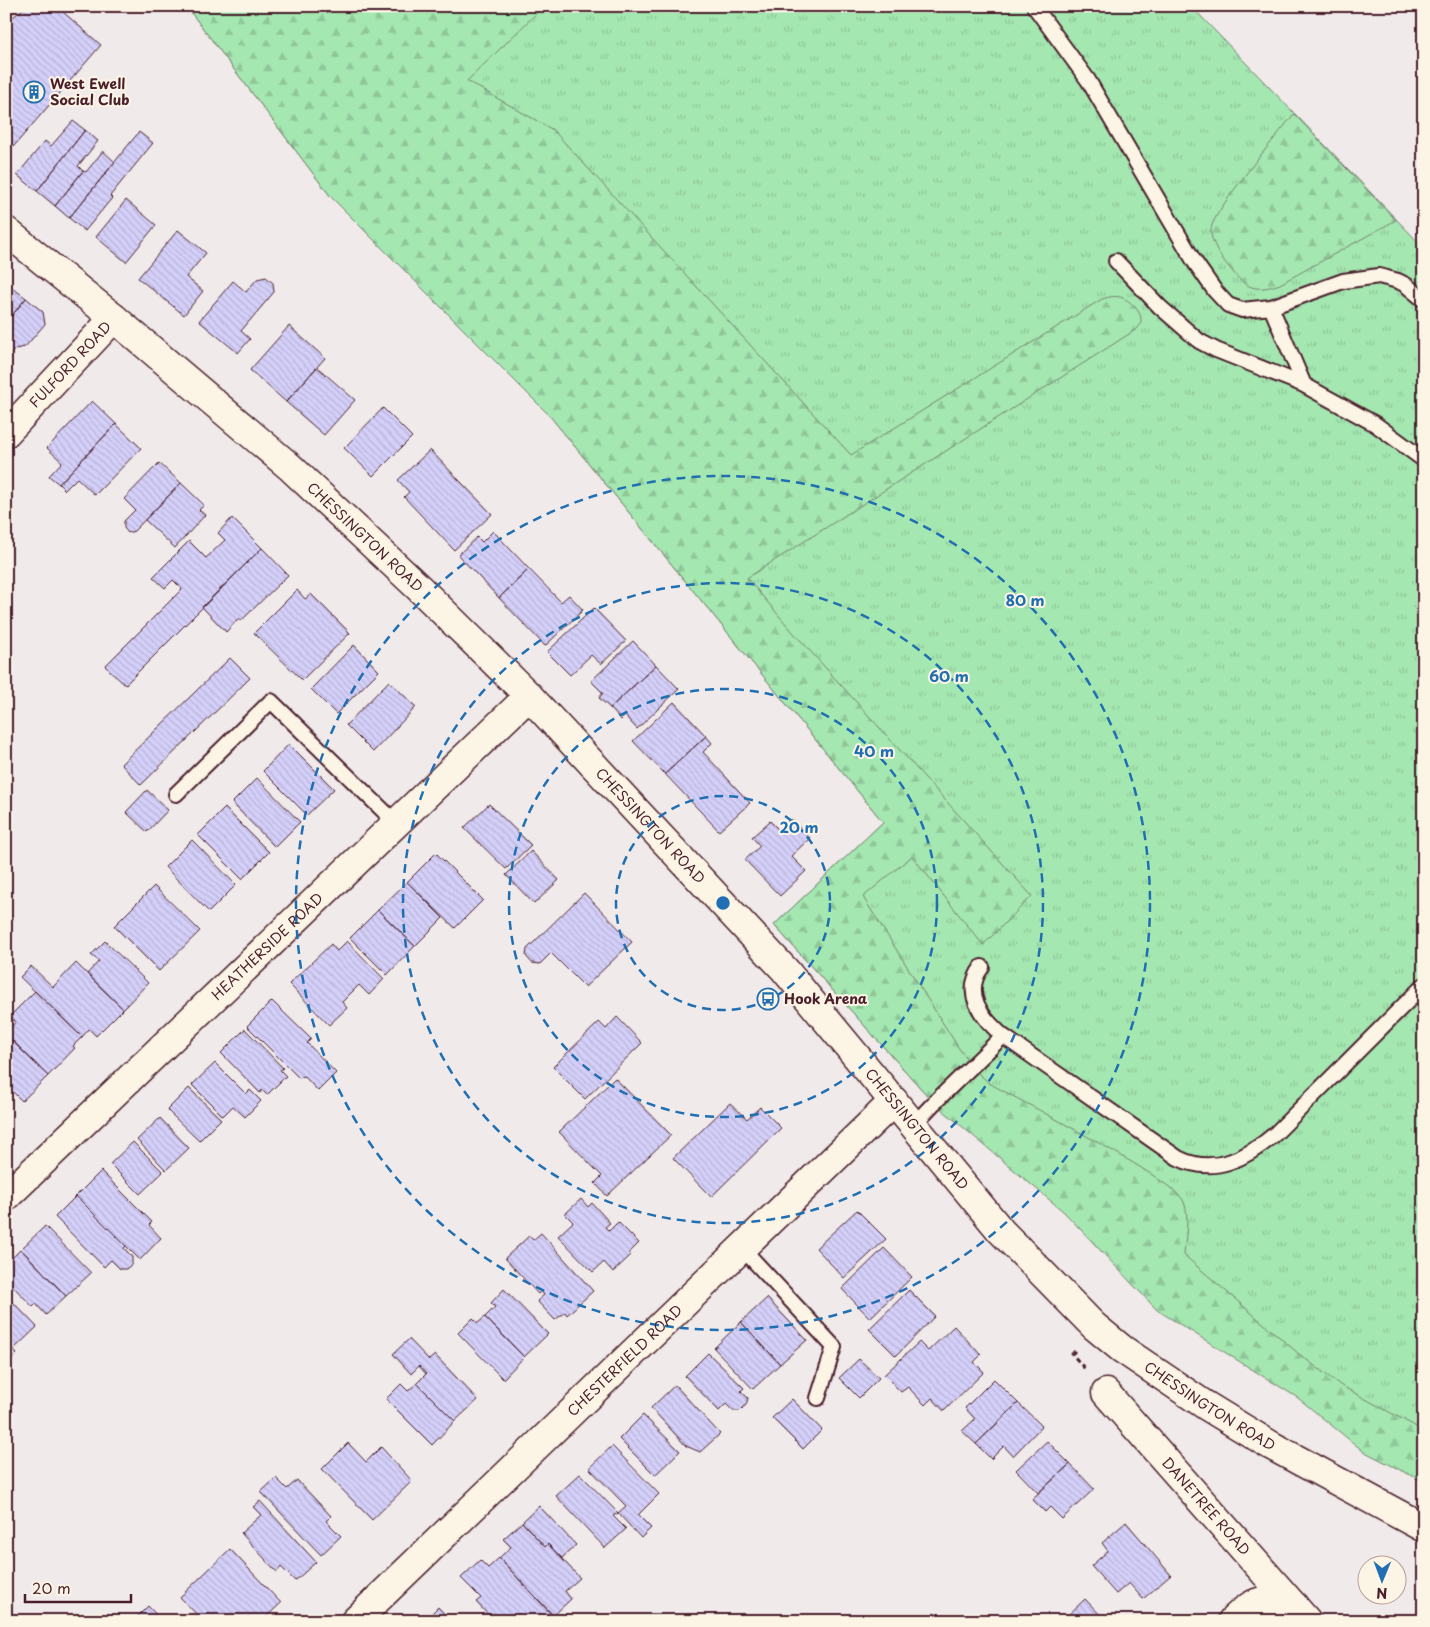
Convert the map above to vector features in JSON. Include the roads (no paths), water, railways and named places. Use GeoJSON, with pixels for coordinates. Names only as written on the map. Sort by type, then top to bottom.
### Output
{"type":"FeatureCollection","features":[{"type":"Feature","properties":{"kind":"street","name":"CHESSINGTON ROAD"},"geometry":{"type":"LineString","coordinates":[[6,231],[114,318],[290,467],[418,587],[530,696],[785,970],[1001,1231],[1094,1326],[1122,1349],[1205,1405],[1272,1446],[1424,1528]]}},
{"type":"Feature","properties":{"kind":"street","name":"FULFORD ROAD"},"geometry":{"type":"LineString","coordinates":[[6,433],[114,318]]}},
{"type":"Feature","properties":{"kind":"street","name":"HEATHERSIDE ROAD"},"geometry":{"type":"LineString","coordinates":[[6,1197],[530,696]]}},
{"type":"Feature","properties":{"kind":"street","name":"CHESTERFIELD ROAD"},"geometry":{"type":"LineString","coordinates":[[355,1621],[894,1101]]}},
{"type":"Feature","properties":{"kind":"street","name":"DANETREE ROAD"},"geometry":{"type":"LineString","coordinates":[[1106,1393],[1300,1613]]}},
{"type":"Feature","properties":{"kind":"street"},"geometry":{"type":"LineString","coordinates":[[1232,1621],[1248,1605],[1273,1600],[1300,1613]]}},
{"type":"Feature","properties":{"kind":"lane"},"geometry":{"type":"LineString","coordinates":[[1034,6],[1088,80],[1194,261],[1221,299],[1234,308],[1242,310],[1272,307],[1343,281],[1379,276],[1398,281],[1414,290],[1424,300]]}},
{"type":"Feature","properties":{"kind":"lane"},"geometry":{"type":"LineString","coordinates":[[1116,261],[1160,307],[1199,341],[1216,350],[1304,385],[1375,424],[1424,460]]}},
{"type":"Feature","properties":{"kind":"lane"},"geometry":{"type":"LineString","coordinates":[[1272,307],[1304,385]]}},
{"type":"Feature","properties":{"kind":"lane"},"geometry":{"type":"LineString","coordinates":[[176,794],[271,701],[396,824]]}},
{"type":"Feature","properties":{"kind":"lane"},"geometry":{"type":"LineString","coordinates":[[982,967],[974,982],[976,1000],[985,1018],[1002,1036],[1162,1149],[1187,1163],[1207,1166],[1230,1162],[1265,1143],[1424,985]]}},
{"type":"Feature","properties":{"kind":"lane"},"geometry":{"type":"LineString","coordinates":[[913,1125],[1002,1036]]}},
{"type":"Feature","properties":{"kind":"lane"},"geometry":{"type":"LineString","coordinates":[[742,1248],[834,1347],[818,1398]]}},
{"type":"Feature","properties":{"kind":"place","name":"West Ewell Social Club"},"geometry":{"type":"Point","coordinates":[34,92]}},
{"type":"Feature","properties":{"kind":"place","name":"Hook Arena"},"geometry":{"type":"Point","coordinates":[768,999]}}]}
